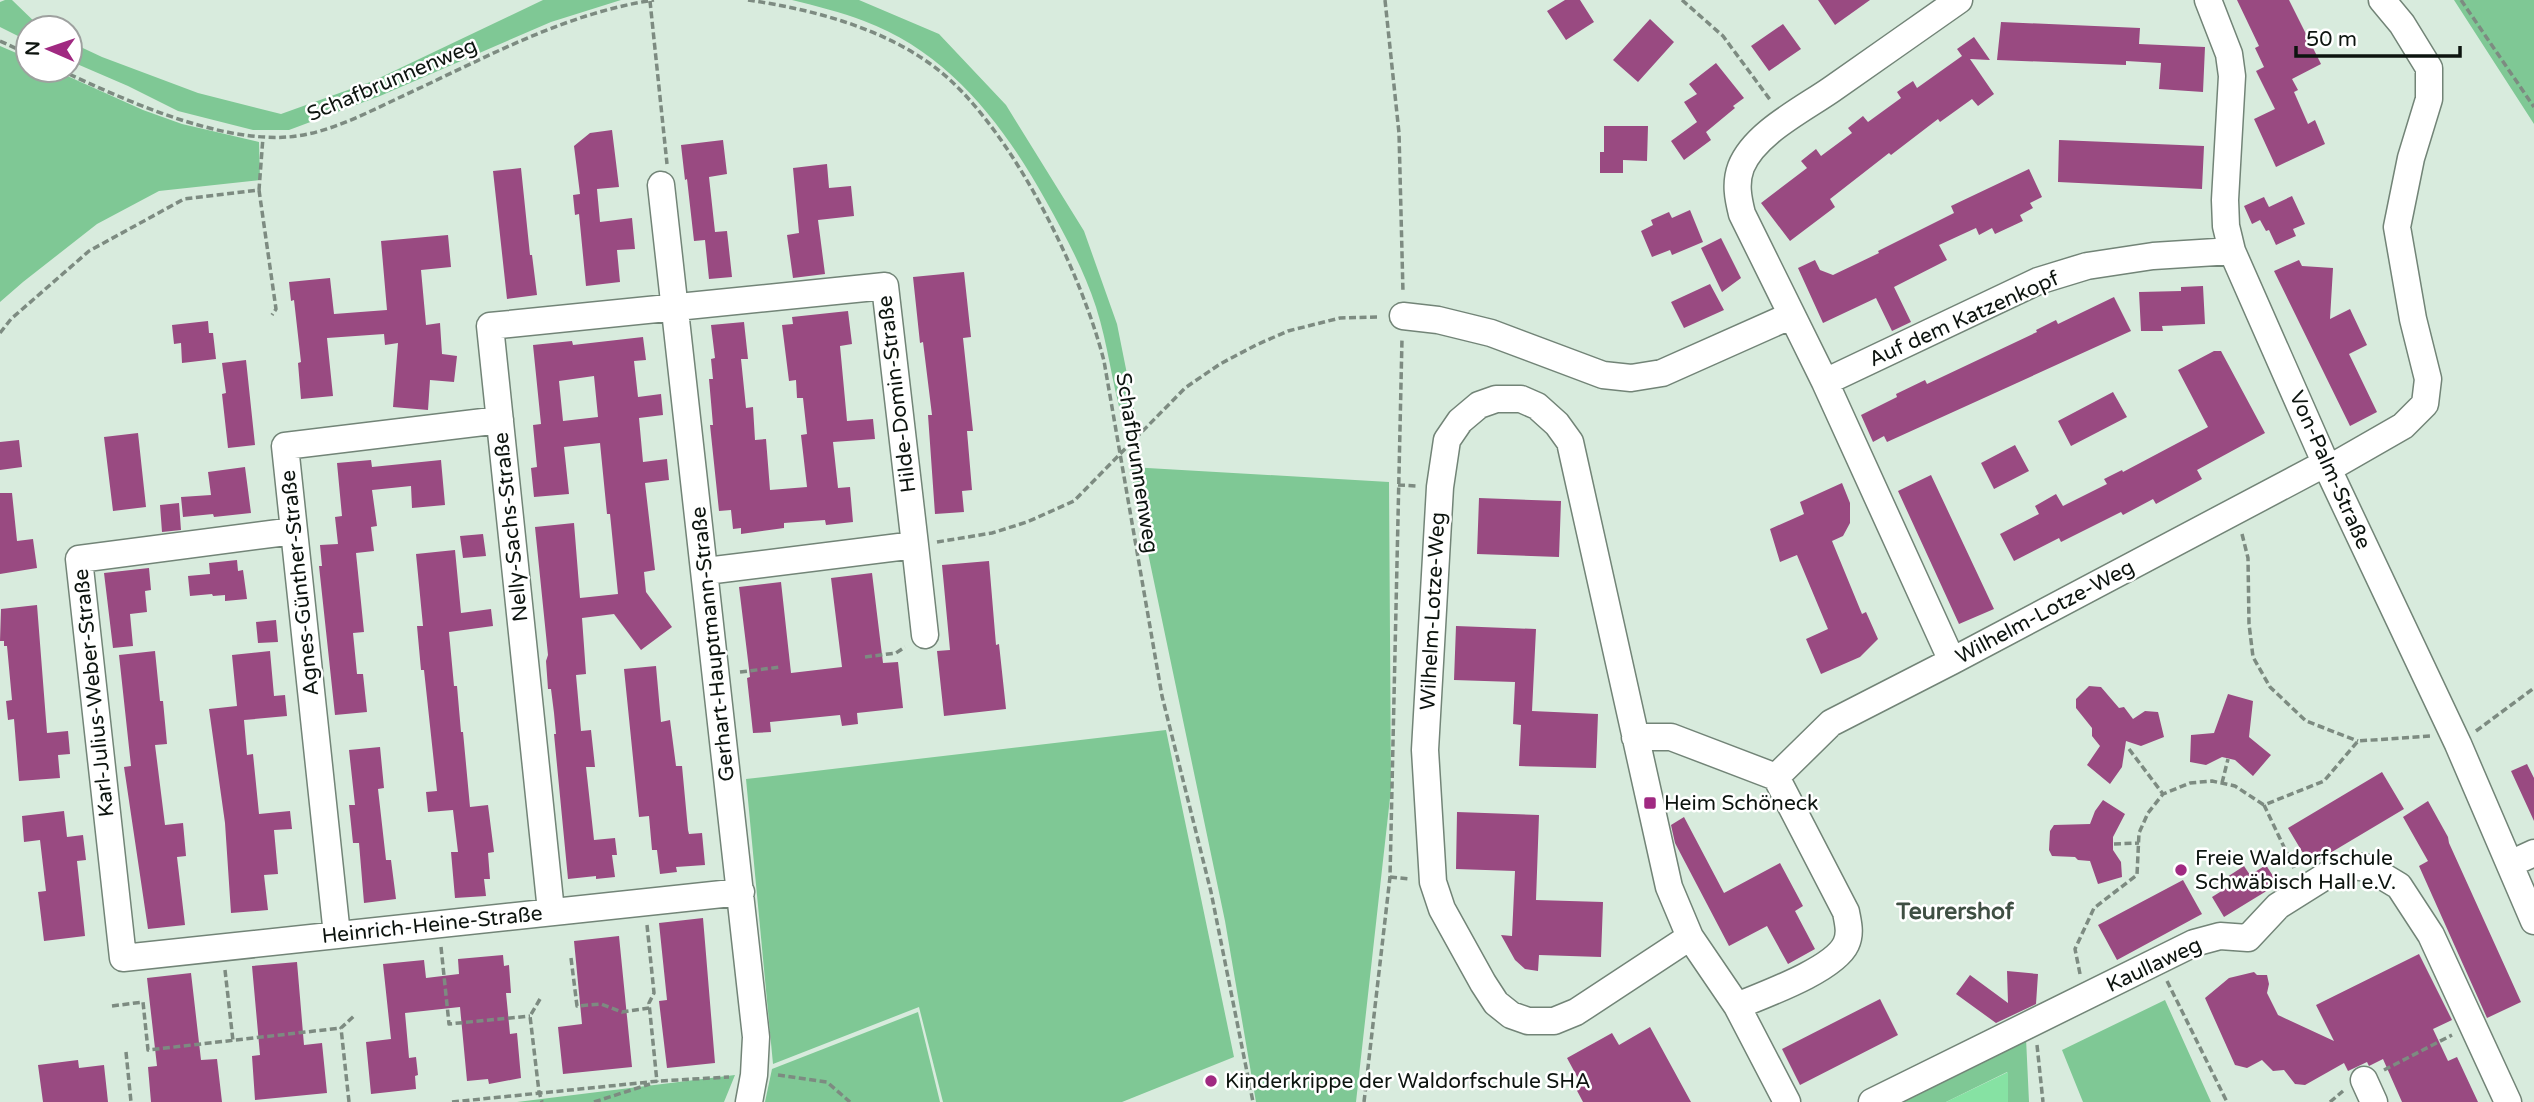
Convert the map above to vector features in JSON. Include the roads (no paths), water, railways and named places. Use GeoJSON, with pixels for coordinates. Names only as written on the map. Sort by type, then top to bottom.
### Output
{"type":"FeatureCollection","features":[{"type":"Feature","properties":{"kind":"street"},"geometry":{"type":"LineString","coordinates":[[1952,662],[1825,382],[1790,316],[1742,214],[1736,190],[1741,166],[1757,145],[1785,119],[1959,0]]}},
{"type":"Feature","properties":{"kind":"street","name":"Von-Palm-Straße"},"geometry":{"type":"LineString","coordinates":[[2208,0],[2229,54],[2232,76],[2225,200],[2226,226],[2232,251],[2327,466],[2455,739],[2534,921]]}},
{"type":"Feature","properties":{"kind":"street","name":"Wilhelm-Lotze-Weg"},"geometry":{"type":"LineString","coordinates":[[1776,777],[1831,723],[1952,662],[2236,510],[2403,426],[2425,404],[2428,380],[2413,319],[2396,227],[2411,158],[2429,99],[2429,68],[2415,44],[2382,0]]}},
{"type":"Feature","properties":{"kind":"street","name":"Gerhart-Hauptmann-Straße"},"geometry":{"type":"LineString","coordinates":[[661,186],[756,1037],[749,1102]]}},
{"type":"Feature","properties":{"kind":"street","name":"Auf dem Katzenkopf"},"geometry":{"type":"LineString","coordinates":[[1825,382],[2038,281],[2087,266],[2154,256],[2232,251]]}},
{"type":"Feature","properties":{"kind":"street","name":"Hilde-Domin-Straße"},"geometry":{"type":"LineString","coordinates":[[675,307],[885,286],[925,635]]}},
{"type":"Feature","properties":{"kind":"street","name":"Nelly-Sachs-Straße"},"geometry":{"type":"LineString","coordinates":[[551,911],[490,326],[675,307]]}},
{"type":"Feature","properties":{"kind":"street"},"geometry":{"type":"LineString","coordinates":[[1403,316],[1437,320],[1491,333],[1602,375],[1631,378],[1662,373],[1790,316]]}},
{"type":"Feature","properties":{"kind":"street","name":"Wilhelm-Lotze-Weg"},"geometry":{"type":"LineString","coordinates":[[1690,937],[1576,1012],[1554,1021],[1528,1021],[1511,1015],[1496,1003],[1443,909],[1433,882],[1425,750],[1440,487],[1447,440],[1460,421],[1479,405],[1496,399],[1521,400],[1537,406],[1557,424],[1570,442],[1669,887],[1690,937],[1737,1006],[1787,1102]]}},
{"type":"Feature","properties":{"kind":"street","name":"Agnes-Günther-Straße"},"geometry":{"type":"LineString","coordinates":[[337,935],[285,446],[500,420]]}},
{"type":"Feature","properties":{"kind":"street","name":"Karl-Julius-Weber-Straße"},"geometry":{"type":"LineString","coordinates":[[123,958],[79,559],[294,531]]}},
{"type":"Feature","properties":{"kind":"street"},"geometry":{"type":"LineString","coordinates":[[706,571],[915,545]]}},
{"type":"Feature","properties":{"kind":"street"},"geometry":{"type":"LineString","coordinates":[[1635,737],[1671,737],[1776,777],[1846,912],[1849,930],[1845,946],[1831,960],[1802,978],[1737,1006]]}},
{"type":"Feature","properties":{"kind":"street"},"geometry":{"type":"LineString","coordinates":[[2510,864],[2534,853]]}},
{"type":"Feature","properties":{"kind":"street","name":"Kaullaweg"},"geometry":{"type":"LineString","coordinates":[[1872,1102],[2194,943],[2220,936],[2248,938],[2278,906],[2332,872],[2352,866],[2369,868],[2399,886],[2431,935],[2508,1102]]}},
{"type":"Feature","properties":{"kind":"street","name":"Heinrich-Heine-Straße"},"geometry":{"type":"LineString","coordinates":[[123,958],[741,892]]}},
{"type":"Feature","properties":{"kind":"place","name":"Heim Schöneck"},"geometry":{"type":"Point","coordinates":[1650,803]}},
{"type":"Feature","properties":{"kind":"place","name":"Freie Waldorfschule Schwäbisch Hall e.V."},"geometry":{"type":"Point","coordinates":[2181,870]}},
{"type":"Feature","properties":{"kind":"place","name":"Kinderkrippe der Waldorfschule SHA"},"geometry":{"type":"Point","coordinates":[1211,1081]}},
{"type":"Feature","properties":{"kind":"district","name":"Teurershof"},"geometry":{"type":"Point","coordinates":[1955,912]}}]}
